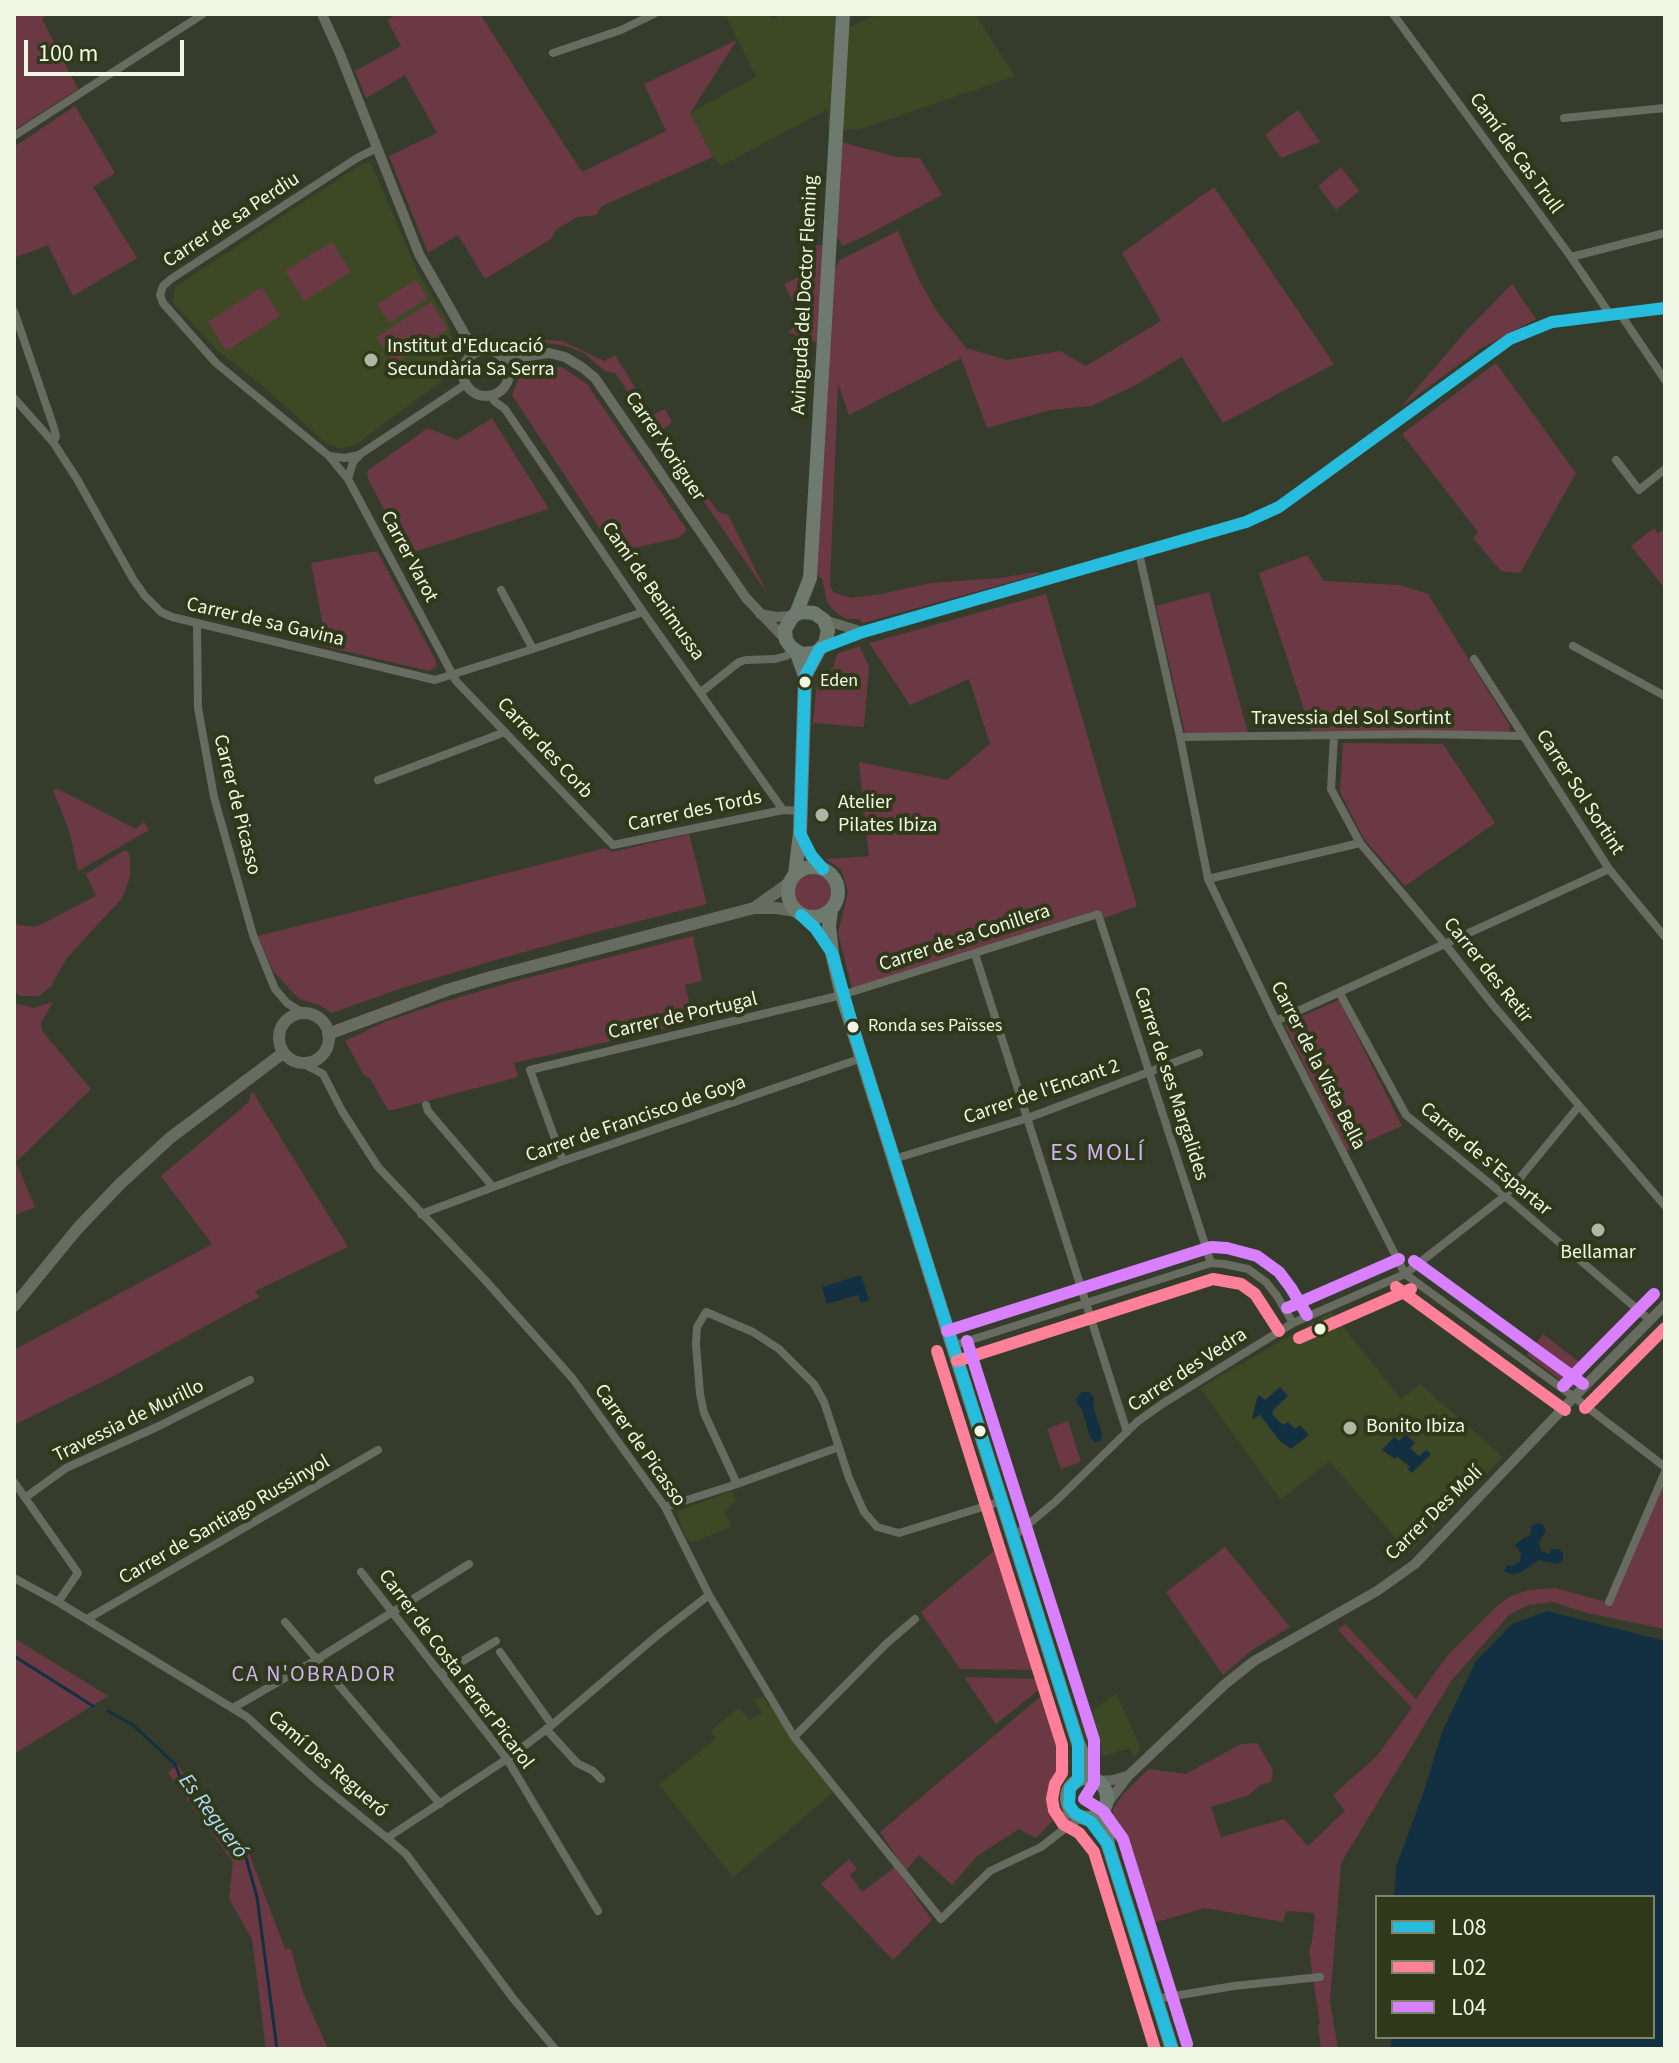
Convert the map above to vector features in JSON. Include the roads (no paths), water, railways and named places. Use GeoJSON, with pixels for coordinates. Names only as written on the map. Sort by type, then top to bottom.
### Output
{"type":"FeatureCollection","features":[{"type":"Feature","properties":{"kind":"main road","name":"Avinguda del Doctor Fleming"},"geometry":{"type":"LineString","coordinates":[[821,618],[810,578],[843,14]]}},
{"type":"Feature","properties":{"kind":"main road","name":"Avinguda del Doctor Fleming"},"geometry":{"type":"LineString","coordinates":[[794,615],[810,578]]}},
{"type":"Feature","properties":{"kind":"main road"},"geometry":{"type":"LineString","coordinates":[[805,676],[825,643],[828,631],[821,618],[808,612],[794,615],[785,629],[805,676],[800,833],[788,898],[832,953]]}},
{"type":"Feature","properties":{"kind":"main road"},"geometry":{"type":"LineString","coordinates":[[792,647],[808,654],[820,649]]}},
{"type":"Feature","properties":{"kind":"main road"},"geometry":{"type":"LineString","coordinates":[[800,833],[811,855],[834,879],[837,887],[838,896],[831,910],[829,926],[842,995],[1078,1743],[1096,1780],[1106,1791],[1108,1845],[1172,2049]]}},
{"type":"Feature","properties":{"kind":"main road"},"geometry":{"type":"LineString","coordinates":[[754,908],[809,867],[823,869]]}},
{"type":"Feature","properties":{"kind":"main road"},"geometry":{"type":"LineString","coordinates":[[328,1034],[491,977],[754,908],[776,908],[816,917],[831,910]]}},
{"type":"Feature","properties":{"kind":"main road"},"geometry":{"type":"LineString","coordinates":[[303,1013],[322,1021],[328,1034],[326,1050],[321,1056],[300,1062],[283,1053],[279,1038],[282,1026],[290,1017],[303,1013]]}},
{"type":"Feature","properties":{"kind":"main road"},"geometry":{"type":"LineString","coordinates":[[14,1306],[78,1228],[120,1184],[170,1138],[283,1053]]}},
{"type":"Feature","properties":{"kind":"main road"},"geometry":{"type":"LineString","coordinates":[[1078,1743],[1078,1780]]}},
{"type":"Feature","properties":{"kind":"main road"},"geometry":{"type":"LineString","coordinates":[[1096,1780],[1078,1780],[1070,1788],[1068,1800],[1075,1813],[1084,1817],[1108,1845]]}},
{"type":"Feature","properties":{"kind":"main road"},"geometry":{"type":"LineString","coordinates":[[1084,1817],[1096,1816],[1105,1807]]}},
{"type":"Feature","properties":{"kind":"street"},"geometry":{"type":"LineString","coordinates":[[14,136],[203,14]]}},
{"type":"Feature","properties":{"kind":"street"},"geometry":{"type":"LineString","coordinates":[[322,14],[419,254],[475,352]]}},
{"type":"Feature","properties":{"kind":"street"},"geometry":{"type":"LineString","coordinates":[[553,53],[621,30],[654,14]]}},
{"type":"Feature","properties":{"kind":"street","name":"Camí de Cas Trull"},"geometry":{"type":"LineString","coordinates":[[1393,14],[1665,380]]}},
{"type":"Feature","properties":{"kind":"street"},"geometry":{"type":"LineString","coordinates":[[1564,118],[1665,108]]}},
{"type":"Feature","properties":{"kind":"street","name":"Carrer de sa Perdiu"},"geometry":{"type":"LineString","coordinates":[[329,456],[216,363],[163,303],[160,295],[163,286],[171,279],[377,148]]}},
{"type":"Feature","properties":{"kind":"street"},"geometry":{"type":"LineString","coordinates":[[1571,257],[1665,233]]}},
{"type":"Feature","properties":{"kind":"street"},"geometry":{"type":"LineString","coordinates":[[820,649],[863,632],[1246,522],[1279,507],[1510,339],[1552,322],[1665,308]]}},
{"type":"Feature","properties":{"kind":"street","name":"Carrer de sa Gavina"},"geometry":{"type":"LineString","coordinates":[[14,311],[54,428],[56,437],[53,442],[133,579],[161,612],[435,680],[643,612]]}},
{"type":"Feature","properties":{"kind":"street"},"geometry":{"type":"LineString","coordinates":[[486,349],[498,353],[507,361],[508,381],[502,390],[493,395],[483,395],[473,392],[466,384],[463,372],[466,361],[475,352],[486,349]]}},
{"type":"Feature","properties":{"kind":"street","name":"Carrer Xoriguer"},"geometry":{"type":"LineString","coordinates":[[507,361],[549,353],[565,357],[595,378],[746,598],[792,647]]}},
{"type":"Feature","properties":{"kind":"street"},"geometry":{"type":"LineString","coordinates":[[348,479],[353,462],[359,455],[466,384]]}},
{"type":"Feature","properties":{"kind":"street","name":"Camí de Benimussa"},"geometry":{"type":"LineString","coordinates":[[493,395],[494,401],[505,409],[783,810]]}},
{"type":"Feature","properties":{"kind":"street"},"geometry":{"type":"LineString","coordinates":[[14,398],[53,442]]}},
{"type":"Feature","properties":{"kind":"street"},"geometry":{"type":"LineString","coordinates":[[329,456],[345,458],[359,455]]}},
{"type":"Feature","properties":{"kind":"street","name":"Carrer Varot"},"geometry":{"type":"LineString","coordinates":[[329,456],[348,479],[453,675]]}},
{"type":"Feature","properties":{"kind":"street"},"geometry":{"type":"LineString","coordinates":[[1616,460],[1639,490],[1665,469]]}},
{"type":"Feature","properties":{"kind":"street","name":"Carrer de la Vista Bella"},"geometry":{"type":"LineString","coordinates":[[1139,553],[1208,879],[1276,1021],[1405,1274],[1574,1397],[1665,1470]]}},
{"type":"Feature","properties":{"kind":"street"},"geometry":{"type":"LineString","coordinates":[[501,590],[533,649]]}},
{"type":"Feature","properties":{"kind":"street"},"geometry":{"type":"LineString","coordinates":[[760,614],[776,617],[794,615]]}},
{"type":"Feature","properties":{"kind":"street"},"geometry":{"type":"LineString","coordinates":[[821,618],[863,632]]}},
{"type":"Feature","properties":{"kind":"street","name":"Carrer de Picasso"},"geometry":{"type":"LineString","coordinates":[[197,623],[198,708],[214,797],[253,935],[275,989],[287,1003],[303,1013]]}},
{"type":"Feature","properties":{"kind":"street"},"geometry":{"type":"LineString","coordinates":[[1573,646],[1665,696]]}},
{"type":"Feature","properties":{"kind":"street"},"geometry":{"type":"LineString","coordinates":[[700,693],[739,662],[786,656],[792,647]]}},
{"type":"Feature","properties":{"kind":"street","name":"Carrer Sol Sortint"},"geometry":{"type":"LineString","coordinates":[[1474,659],[1609,869],[1665,937]]}},
{"type":"Feature","properties":{"kind":"street","name":"Carrer des Corb"},"geometry":{"type":"LineString","coordinates":[[453,675],[613,845]]}},
{"type":"Feature","properties":{"kind":"street"},"geometry":{"type":"LineString","coordinates":[[378,780],[505,732]]}},
{"type":"Feature","properties":{"kind":"street","name":"Carrer des Retir"},"geometry":{"type":"LineString","coordinates":[[1334,735],[1331,789],[1360,843],[1665,1206]]}},
{"type":"Feature","properties":{"kind":"street","name":"Travessia del Sol Sortint"},"geometry":{"type":"LineString","coordinates":[[1180,737],[1522,736]]}},
{"type":"Feature","properties":{"kind":"street","name":"Carrer des Tords"},"geometry":{"type":"LineString","coordinates":[[613,845],[783,810],[800,811]]}},
{"type":"Feature","properties":{"kind":"street"},"geometry":{"type":"LineString","coordinates":[[1208,879],[1360,843]]}},
{"type":"Feature","properties":{"kind":"street"},"geometry":{"type":"LineString","coordinates":[[1276,1021],[1609,869]]}},
{"type":"Feature","properties":{"kind":"street","name":"Carrer de sa Conillera"},"geometry":{"type":"LineString","coordinates":[[842,995],[1098,914]]}},
{"type":"Feature","properties":{"kind":"street","name":"Carrer de ses Margalides"},"geometry":{"type":"LineString","coordinates":[[1098,914],[1211,1263]]}},
{"type":"Feature","properties":{"kind":"street"},"geometry":{"type":"LineString","coordinates":[[975,954],[1127,1432]]}},
{"type":"Feature","properties":{"kind":"street","name":"Carrer de s'Espartar"},"geometry":{"type":"LineString","coordinates":[[1339,992],[1406,1115],[1650,1320]]}},
{"type":"Feature","properties":{"kind":"street","name":"Carrer de Portugal"},"geometry":{"type":"LineString","coordinates":[[563,1161],[530,1070],[842,995]]}},
{"type":"Feature","properties":{"kind":"street","name":"Carrer de l'Encant 2"},"geometry":{"type":"LineString","coordinates":[[894,1159],[1028,1118],[1199,1053]]}},
{"type":"Feature","properties":{"kind":"street","name":"Carrer de Francisco de Goya"},"geometry":{"type":"LineString","coordinates":[[421,1214],[563,1161],[862,1058]]}},
{"type":"Feature","properties":{"kind":"street","name":"Carrer de Picasso"},"geometry":{"type":"LineString","coordinates":[[300,1062],[323,1074],[342,1111],[378,1167],[573,1379],[665,1507],[709,1595],[794,1737],[941,1919],[990,1871],[1041,1847],[1062,1831]]}},
{"type":"Feature","properties":{"kind":"street"},"geometry":{"type":"LineString","coordinates":[[426,1105],[493,1187]]}},
{"type":"Feature","properties":{"kind":"street","name":"Carrer des Vedra"},"geometry":{"type":"LineString","coordinates":[[1013,1537],[1055,1502],[1127,1432],[1162,1404],[1293,1323],[1405,1274],[1505,1196],[1579,1106]]}},
{"type":"Feature","properties":{"kind":"street"},"geometry":{"type":"LineString","coordinates":[[952,1346],[1211,1263],[1248,1269],[1266,1282],[1293,1323]]}},
{"type":"Feature","properties":{"kind":"street","name":"Carrer Des Molí"},"geometry":{"type":"LineString","coordinates":[[1105,1807],[1129,1775],[1224,1685],[1254,1661],[1377,1591],[1415,1564],[1665,1305]]}},
{"type":"Feature","properties":{"kind":"street"},"geometry":{"type":"LineString","coordinates":[[737,1484],[704,1413],[700,1394],[697,1327],[706,1312],[753,1332],[779,1349],[814,1384],[824,1402],[849,1478],[864,1512],[877,1527],[899,1533],[1002,1501]]}},
{"type":"Feature","properties":{"kind":"street","name":"Travessia de Murillo"},"geometry":{"type":"LineString","coordinates":[[26,1497],[66,1468],[250,1380]]}},
{"type":"Feature","properties":{"kind":"street"},"geometry":{"type":"LineString","coordinates":[[665,1507],[839,1447]]}},
{"type":"Feature","properties":{"kind":"street","name":"Carrer de Santiago Russinyol"},"geometry":{"type":"LineString","coordinates":[[87,1619],[378,1450]]}},
{"type":"Feature","properties":{"kind":"street"},"geometry":{"type":"LineString","coordinates":[[1609,1602],[1665,1470]]}},
{"type":"Feature","properties":{"kind":"street"},"geometry":{"type":"LineString","coordinates":[[14,1482],[78,1573],[58,1602]]}},
{"type":"Feature","properties":{"kind":"street"},"geometry":{"type":"LineString","coordinates":[[233,1708],[469,1564]]}},
{"type":"Feature","properties":{"kind":"street","name":"Carrer de Costa Ferrer Picarol"},"geometry":{"type":"LineString","coordinates":[[361,1572],[507,1759],[598,1911]]}},
{"type":"Feature","properties":{"kind":"street","name":"Camí Des Regueró"},"geometry":{"type":"LineString","coordinates":[[14,1578],[247,1717],[317,1781],[406,1854],[516,2002],[555,2049]]}},
{"type":"Feature","properties":{"kind":"street"},"geometry":{"type":"LineString","coordinates":[[387,1838],[507,1759],[709,1595]]}},
{"type":"Feature","properties":{"kind":"street"},"geometry":{"type":"LineString","coordinates":[[794,1737],[915,1619]]}},
{"type":"Feature","properties":{"kind":"street"},"geometry":{"type":"LineString","coordinates":[[285,1622],[440,1804]]}},
{"type":"Feature","properties":{"kind":"street"},"geometry":{"type":"LineString","coordinates":[[441,1674],[496,1641]]}},
{"type":"Feature","properties":{"kind":"street"},"geometry":{"type":"LineString","coordinates":[[500,1652],[549,1727],[577,1763],[601,1779]]}},
{"type":"Feature","properties":{"kind":"street"},"geometry":{"type":"LineString","coordinates":[[1096,1780],[1119,1779],[1129,1775]]}},
{"type":"Feature","properties":{"kind":"street"},"geometry":{"type":"LineString","coordinates":[[1062,1831],[1069,1805]]}},
{"type":"Feature","properties":{"kind":"street"},"geometry":{"type":"LineString","coordinates":[[1062,1831],[1084,1817]]}},
{"type":"Feature","properties":{"kind":"street"},"geometry":{"type":"LineString","coordinates":[[1156,1999],[1234,1986],[1320,1977]]}},
{"type":"Feature","properties":{"kind":"water"},"geometry":{"type":"Polygon","coordinates":[[[861,1275],[869,1300],[861,1303],[858,1295],[827,1304],[822,1287],[861,1275]]]}},
{"type":"Feature","properties":{"kind":"water"},"geometry":{"type":"Polygon","coordinates":[[[1280,1387],[1288,1396],[1272,1414],[1283,1425],[1288,1422],[1295,1429],[1300,1425],[1309,1435],[1291,1449],[1279,1440],[1260,1415],[1252,1419],[1259,1395],[1265,1400],[1280,1387]]]}},
{"type":"Feature","properties":{"kind":"water"},"geometry":{"type":"Polygon","coordinates":[[[1082,1392],[1089,1392],[1094,1398],[1093,1406],[1102,1434],[1098,1442],[1090,1437],[1082,1409],[1076,1403],[1082,1392]]]}},
{"type":"Feature","properties":{"kind":"water"},"geometry":{"type":"Polygon","coordinates":[[[1405,1434],[1415,1443],[1410,1448],[1419,1456],[1426,1450],[1431,1454],[1412,1473],[1408,1469],[1410,1467],[1398,1457],[1395,1459],[1382,1450],[1394,1437],[1399,1441],[1405,1434]]]}},
{"type":"Feature","properties":{"kind":"water"},"geometry":{"type":"Polygon","coordinates":[[[1538,1523],[1546,1531],[1539,1542],[1541,1551],[1548,1554],[1552,1549],[1559,1549],[1563,1560],[1557,1564],[1539,1560],[1520,1573],[1504,1572],[1507,1565],[1520,1562],[1521,1553],[1515,1545],[1531,1535],[1531,1526],[1538,1523]]]}},
{"type":"Feature","properties":{"kind":"water"},"geometry":{"type":"Polygon","coordinates":[[[1547,1611],[1665,1641],[1665,2049],[1391,2049],[1391,2039],[1655,2039],[1655,1895],[1394,1895],[1396,1867],[1442,1732],[1476,1661],[1512,1624],[1547,1611]]]}},
{"type":"Feature","properties":{"kind":"waterway","name":"Es Regueró"},"geometry":{"type":"LineString","coordinates":[[14,1656],[93,1706]]}},
{"type":"Feature","properties":{"kind":"waterway","name":"Es Regueró"},"geometry":{"type":"LineString","coordinates":[[108,1711],[133,1725],[175,1764],[182,1782],[246,1858],[257,1897],[277,2049]]}},
{"type":"Feature","properties":{"kind":"place","name":"Institut d'Educació Secundària Sa Serra"},"geometry":{"type":"Point","coordinates":[371,360]}},
{"type":"Feature","properties":{"kind":"place","name":"Eden"},"geometry":{"type":"Point","coordinates":[805,682]}},
{"type":"Feature","properties":{"kind":"place","name":"Atelier Pilates Ibiza"},"geometry":{"type":"Point","coordinates":[822,815]}},
{"type":"Feature","properties":{"kind":"place","name":"Ronda ses Païsses"},"geometry":{"type":"Point","coordinates":[853,1027]}},
{"type":"Feature","properties":{"kind":"place","name":"Bellamar"},"geometry":{"type":"Point","coordinates":[1598,1230]}},
{"type":"Feature","properties":{"kind":"place","name":"Bonito Ibiza"},"geometry":{"type":"Point","coordinates":[1350,1428]}},
{"type":"Feature","properties":{"kind":"district","name":"ES MOLÍ"},"geometry":{"type":"Point","coordinates":[1098,1155]}},
{"type":"Feature","properties":{"kind":"district","name":"CA N'OBRADOR"},"geometry":{"type":"Point","coordinates":[314,1676]}}]}
